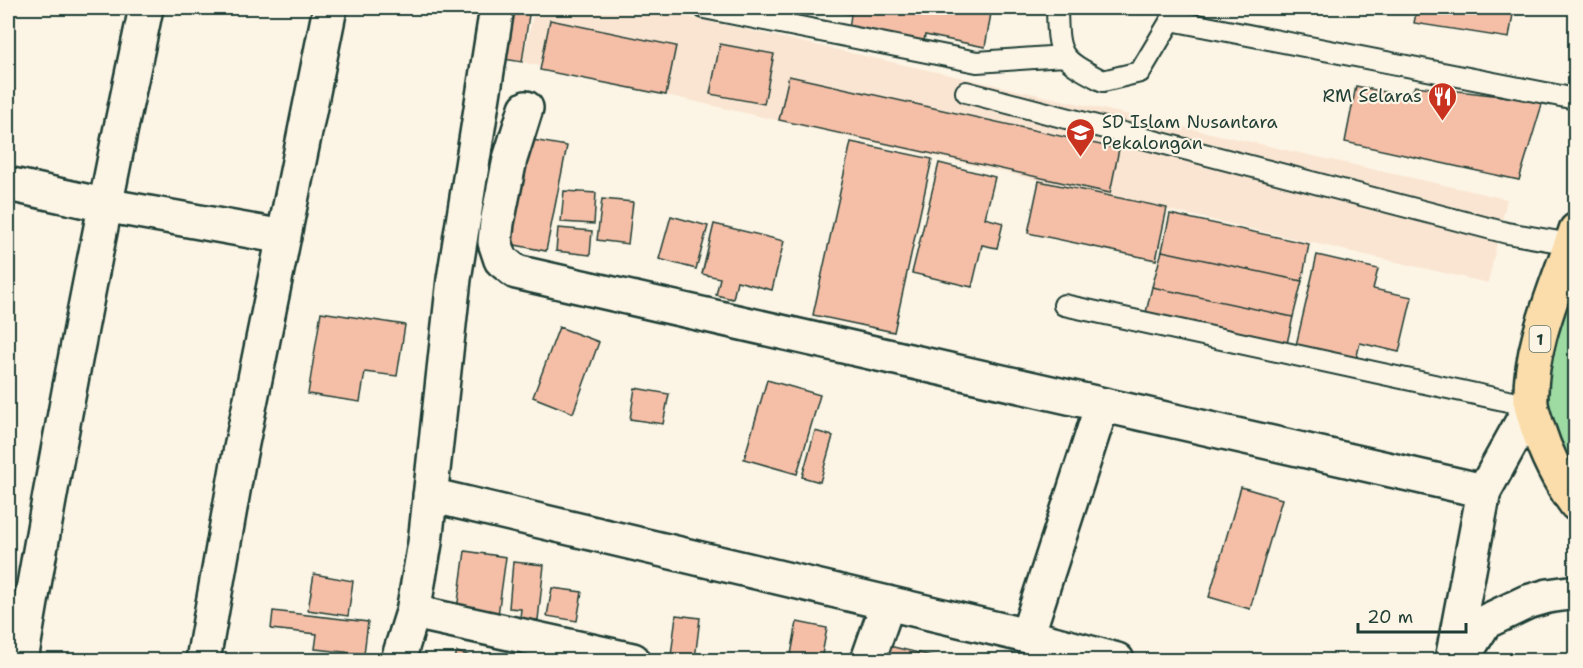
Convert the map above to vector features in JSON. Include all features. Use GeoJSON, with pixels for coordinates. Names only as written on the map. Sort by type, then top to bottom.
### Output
{"type":"FeatureCollection","features":[{"type":"Feature","properties":{"kind":"highway","name":"1"},"geometry":{"type":"LineString","coordinates":[[1573,237],[1551,296],[1533,368],[1531,406],[1545,451],[1560,482],[1575,504]]}},
{"type":"Feature","properties":{"kind":"street"},"geometry":{"type":"LineString","coordinates":[[21,660],[45,517],[104,205],[146,8]]}},
{"type":"Feature","properties":{"kind":"street"},"geometry":{"type":"LineString","coordinates":[[203,660],[238,463],[330,8]]}},
{"type":"Feature","properties":{"kind":"street"},"geometry":{"type":"LineString","coordinates":[[398,660],[413,612],[430,495],[454,279],[497,8]]}},
{"type":"Feature","properties":{"kind":"street"},"geometry":{"type":"LineString","coordinates":[[526,108],[510,159],[495,242],[501,260],[516,272],[1484,491]]}},
{"type":"Feature","properties":{"kind":"street"},"geometry":{"type":"LineString","coordinates":[[8,184],[104,205],[284,237]]}},
{"type":"Feature","properties":{"kind":"street"},"geometry":{"type":"LineString","coordinates":[[1027,636],[1102,405]]}},
{"type":"Feature","properties":{"kind":"street"},"geometry":{"type":"LineString","coordinates":[[1452,660],[1484,491],[1531,406]]}},
{"type":"Feature","properties":{"kind":"street"},"geometry":{"type":"LineString","coordinates":[[430,495],[1027,636],[1117,660]]}},
{"type":"Feature","properties":{"kind":"street"},"geometry":{"type":"LineString","coordinates":[[1461,660],[1485,622],[1527,602],[1575,592]]}},
{"type":"Feature","properties":{"kind":"street"},"geometry":{"type":"LineString","coordinates":[[868,660],[888,603]]}},
{"type":"Feature","properties":{"kind":"street"},"geometry":{"type":"LineString","coordinates":[[413,612],[633,660]]}},
{"type":"Feature","properties":{"kind":"lane"},"geometry":{"type":"LineString","coordinates":[[704,8],[977,62],[1064,56]]}},
{"type":"Feature","properties":{"kind":"lane"},"geometry":{"type":"LineString","coordinates":[[1057,8],[1058,41],[1064,56],[1102,81],[1140,72],[1171,14],[1575,99]]}},
{"type":"Feature","properties":{"kind":"lane"},"geometry":{"type":"LineString","coordinates":[[966,92],[1507,233],[1573,237]]}},
{"type":"Feature","properties":{"kind":"lane"},"geometry":{"type":"LineString","coordinates":[[1064,305],[1531,406]]}},
{"type":"Feature","properties":{"kind":"shaded area"},"geometry":{"type":"Polygon","coordinates":[[[535,8],[649,8],[1507,199],[1488,283],[522,62],[535,8]]]}},
{"type":"Feature","properties":{"kind":"green space"},"geometry":{"type":"Polygon","coordinates":[[[1575,244],[1575,503],[1545,445],[1553,297],[1575,244]]]}},
{"type":"Feature","properties":{"kind":"building"},"geometry":{"type":"Polygon","coordinates":[[[500,8],[530,8],[522,62],[492,57],[500,8]]]}},
{"type":"Feature","properties":{"kind":"building"},"geometry":{"type":"Polygon","coordinates":[[[811,8],[992,8],[985,47],[925,35],[921,58],[847,46],[851,14],[811,8]]]}},
{"type":"Feature","properties":{"kind":"building"},"geometry":{"type":"Polygon","coordinates":[[[1417,8],[1514,8],[1509,38],[1414,23],[1417,8]]]}},
{"type":"Feature","properties":{"kind":"building"},"geometry":{"type":"Polygon","coordinates":[[[550,20],[676,46],[666,95],[540,70],[550,20]]]}},
{"type":"Feature","properties":{"kind":"building"},"geometry":{"type":"Polygon","coordinates":[[[720,44],[774,54],[764,104],[710,94],[720,44]]]}},
{"type":"Feature","properties":{"kind":"building"},"geometry":{"type":"Polygon","coordinates":[[[789,76],[1119,149],[1110,193],[779,120],[789,76]]]}},
{"type":"Feature","properties":{"kind":"building","name":"RM Selaras"},"geometry":{"type":"Polygon","coordinates":[[[1356,86],[1409,97],[1415,86],[1543,101],[1519,180],[1345,142],[1356,86]]]}},
{"type":"Feature","properties":{"kind":"building"},"geometry":{"type":"Polygon","coordinates":[[[521,138],[567,146],[546,251],[500,242],[521,138]]]}},
{"type":"Feature","properties":{"kind":"building"},"geometry":{"type":"Polygon","coordinates":[[[851,142],[932,159],[894,332],[813,315],[851,142]]]}},
{"type":"Feature","properties":{"kind":"building"},"geometry":{"type":"Polygon","coordinates":[[[939,163],[995,177],[985,218],[1003,223],[997,248],[982,245],[972,287],[912,273],[939,163]]]}},
{"type":"Feature","properties":{"kind":"building"},"geometry":{"type":"Polygon","coordinates":[[[1039,181],[1167,208],[1156,260],[1028,233],[1039,181]]]}},
{"type":"Feature","properties":{"kind":"building"},"geometry":{"type":"Polygon","coordinates":[[[564,191],[596,193],[594,224],[561,222],[564,191]]]}},
{"type":"Feature","properties":{"kind":"building"},"geometry":{"type":"Polygon","coordinates":[[[602,199],[633,202],[628,244],[597,240],[602,199]]]}},
{"type":"Feature","properties":{"kind":"building"},"geometry":{"type":"Polygon","coordinates":[[[1170,214],[1309,244],[1302,281],[1162,251],[1170,214]]]}},
{"type":"Feature","properties":{"kind":"building"},"geometry":{"type":"Polygon","coordinates":[[[671,216],[708,226],[696,269],[659,259],[671,216]]]}},
{"type":"Feature","properties":{"kind":"building"},"geometry":{"type":"Polygon","coordinates":[[[714,224],[784,241],[772,290],[737,281],[733,299],[716,295],[720,278],[702,274],[714,224]]]}},
{"type":"Feature","properties":{"kind":"building"},"geometry":{"type":"Polygon","coordinates":[[[558,228],[592,231],[590,255],[556,251],[558,228]]]}},
{"type":"Feature","properties":{"kind":"building"},"geometry":{"type":"Polygon","coordinates":[[[1162,251],[1302,281],[1293,317],[1152,287],[1162,251]]]}},
{"type":"Feature","properties":{"kind":"building"},"geometry":{"type":"Polygon","coordinates":[[[1317,255],[1378,269],[1373,289],[1412,297],[1399,352],[1360,343],[1354,368],[1294,354],[1317,255]]]}},
{"type":"Feature","properties":{"kind":"building"},"geometry":{"type":"Polygon","coordinates":[[[1152,287],[1293,317],[1285,352],[1144,321],[1152,287]]]}},
{"type":"Feature","properties":{"kind":"building"},"geometry":{"type":"Polygon","coordinates":[[[321,312],[405,325],[397,376],[365,372],[360,402],[308,394],[321,312]]]}},
{"type":"Feature","properties":{"kind":"building"},"geometry":{"type":"Polygon","coordinates":[[[559,327],[599,342],[573,413],[533,397],[559,327]]]}},
{"type":"Feature","properties":{"kind":"building"},"geometry":{"type":"Polygon","coordinates":[[[767,380],[820,395],[797,474],[744,459],[767,380]]]}},
{"type":"Feature","properties":{"kind":"building"},"geometry":{"type":"Polygon","coordinates":[[[635,388],[669,394],[663,424],[630,419],[635,388]]]}},
{"type":"Feature","properties":{"kind":"building"},"geometry":{"type":"Polygon","coordinates":[[[815,431],[833,436],[820,482],[802,477],[815,431]]]}},
{"type":"Feature","properties":{"kind":"building"},"geometry":{"type":"Polygon","coordinates":[[[1241,487],[1282,499],[1250,609],[1209,597],[1241,487]]]}},
{"type":"Feature","properties":{"kind":"building"},"geometry":{"type":"Polygon","coordinates":[[[465,551],[506,557],[498,615],[457,609],[465,551]]]}},
{"type":"Feature","properties":{"kind":"building"},"geometry":{"type":"Polygon","coordinates":[[[513,562],[544,565],[538,620],[520,618],[521,609],[509,608],[513,562]]]}},
{"type":"Feature","properties":{"kind":"building"},"geometry":{"type":"Polygon","coordinates":[[[314,574],[353,581],[348,616],[308,610],[314,574]]]}},
{"type":"Feature","properties":{"kind":"building"},"geometry":{"type":"Polygon","coordinates":[[[552,588],[582,592],[577,621],[547,616],[552,588]]]}},
{"type":"Feature","properties":{"kind":"building"},"geometry":{"type":"Polygon","coordinates":[[[273,611],[368,622],[364,654],[315,649],[317,634],[271,629],[273,611]]]}},
{"type":"Feature","properties":{"kind":"building"},"geometry":{"type":"Polygon","coordinates":[[[676,615],[700,618],[695,659],[671,656],[676,615]]]}},
{"type":"Feature","properties":{"kind":"building"},"geometry":{"type":"Polygon","coordinates":[[[797,622],[827,628],[821,660],[790,660],[797,622]]]}},
{"type":"Feature","properties":{"kind":"building"},"geometry":{"type":"Polygon","coordinates":[[[885,645],[940,658],[940,660],[882,660],[885,645]]]}},
{"type":"Feature","properties":{"kind":"building"},"geometry":{"type":"Polygon","coordinates":[[[457,652],[483,660],[454,660],[457,652]]]}},
{"type":"Feature","properties":{"kind":"building"},"geometry":{"type":"Polygon","coordinates":[[[536,654],[564,660],[535,660],[536,654]]]}},
{"type":"Feature","properties":{"kind":"place","name":"RM Selaras"},"geometry":{"type":"Point","coordinates":[1443,122]}},
{"type":"Feature","properties":{"kind":"place","name":"SD Islam Nusantara Pekalongan"},"geometry":{"type":"Point","coordinates":[1081,158]}}]}
